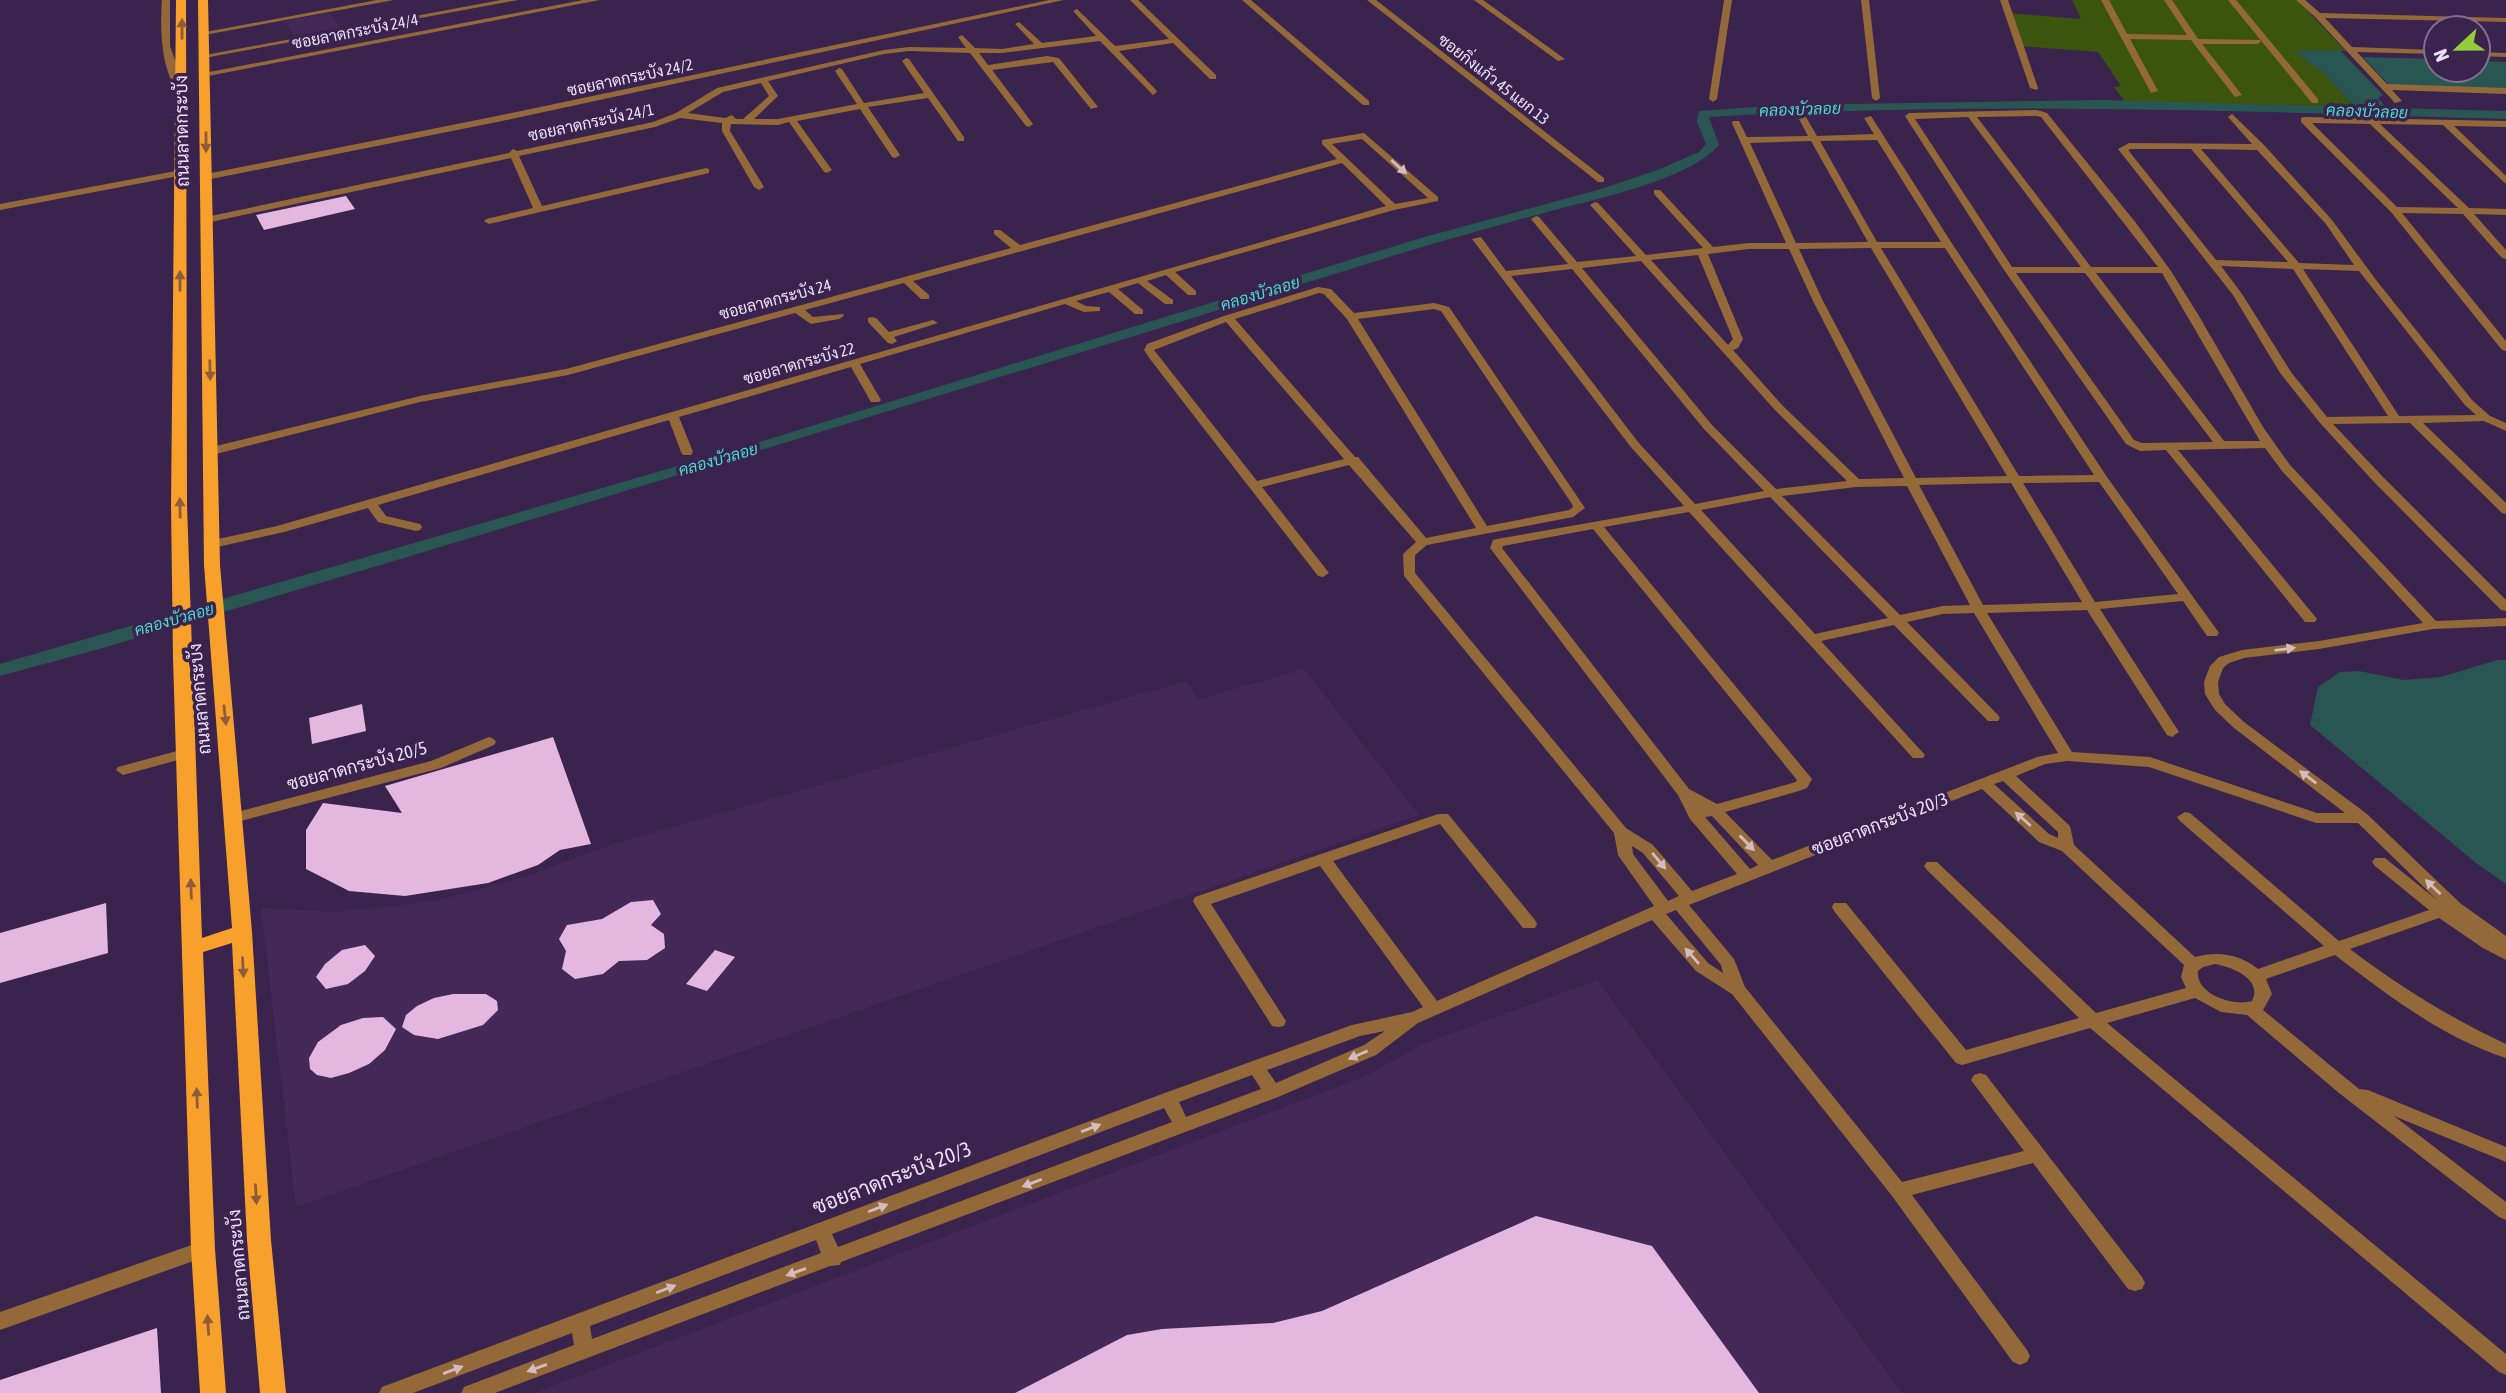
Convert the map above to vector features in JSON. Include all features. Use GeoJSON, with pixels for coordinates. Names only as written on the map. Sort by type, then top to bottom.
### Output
{"type":"FeatureCollection","features":[{"type":"Feature","properties":{"kind":"main road","name":"ถนนลาดกระบัง"},"geometry":{"type":"LineString","coordinates":[[181,0],[181,577],[184,754],[203,1249],[213,1393]]}},
{"type":"Feature","properties":{"kind":"main road","name":"ถนนลาดกระบัง"},"geometry":{"type":"LineString","coordinates":[[203,0],[212,565],[242,932],[252,1134],[273,1393]]}},
{"type":"Feature","properties":{"kind":"main road"},"geometry":{"type":"LineString","coordinates":[[182,108],[205,104]]}},
{"type":"Feature","properties":{"kind":"main road"},"geometry":{"type":"LineString","coordinates":[[193,947],[242,932]]}},
{"type":"Feature","properties":{"kind":"street"},"geometry":{"type":"LineString","coordinates":[[166,0],[163,41],[169,63],[182,90]]}},
{"type":"Feature","properties":{"kind":"street"},"geometry":{"type":"LineString","coordinates":[[204,33],[390,0]]}},
{"type":"Feature","properties":{"kind":"street"},"geometry":{"type":"LineString","coordinates":[[204,56],[513,0]]}},
{"type":"Feature","properties":{"kind":"street","name":"ซอยลาดกระบัง 24/4"},"geometry":{"type":"LineString","coordinates":[[203,74],[596,0]]}},
{"type":"Feature","properties":{"kind":"street","name":"ซอยลาดกระบัง 24/2"},"geometry":{"type":"LineString","coordinates":[[206,177],[442,131],[1060,0]]}},
{"type":"Feature","properties":{"kind":"street"},"geometry":{"type":"LineString","coordinates":[[1134,0],[1213,77]]}},
{"type":"Feature","properties":{"kind":"street"},"geometry":{"type":"LineString","coordinates":[[1246,0],[1366,103]]}},
{"type":"Feature","properties":{"kind":"street","name":"ซอยกิ่งแก้ว 45 แยก 13"},"geometry":{"type":"LineString","coordinates":[[1371,0],[1601,180]]}},
{"type":"Feature","properties":{"kind":"street"},"geometry":{"type":"LineString","coordinates":[[1478,0],[1561,59]]}},
{"type":"Feature","properties":{"kind":"street"},"geometry":{"type":"LineString","coordinates":[[1713,99],[1728,0]]}},
{"type":"Feature","properties":{"kind":"street"},"geometry":{"type":"LineString","coordinates":[[1865,0],[1875,98]]}},
{"type":"Feature","properties":{"kind":"street"},"geometry":{"type":"LineString","coordinates":[[2004,0],[2034,88]]}},
{"type":"Feature","properties":{"kind":"street"},"geometry":{"type":"LineString","coordinates":[[2105,0],[2154,91]]}},
{"type":"Feature","properties":{"kind":"street"},"geometry":{"type":"LineString","coordinates":[[2168,0],[2194,39],[2238,95]]}},
{"type":"Feature","properties":{"kind":"street"},"geometry":{"type":"LineString","coordinates":[[2232,0],[2315,102]]}},
{"type":"Feature","properties":{"kind":"street"},"geometry":{"type":"LineString","coordinates":[[2300,0],[2318,15],[2398,101]]}},
{"type":"Feature","properties":{"kind":"street"},"geometry":{"type":"LineString","coordinates":[[1077,11],[1153,92]]}},
{"type":"Feature","properties":{"kind":"street"},"geometry":{"type":"LineString","coordinates":[[2318,15],[2506,20]]}},
{"type":"Feature","properties":{"kind":"street"},"geometry":{"type":"LineString","coordinates":[[1019,24],[1041,47]]}},
{"type":"Feature","properties":{"kind":"street"},"geometry":{"type":"LineString","coordinates":[[2124,36],[2257,42]]}},
{"type":"Feature","properties":{"kind":"street"},"geometry":{"type":"LineString","coordinates":[[961,37],[1028,124]]}},
{"type":"Feature","properties":{"kind":"street","name":"ซอยลาดกระบัง 24/1"},"geometry":{"type":"LineString","coordinates":[[206,220],[513,152],[636,128],[683,112],[710,94],[762,79],[909,49],[973,52],[1041,47],[1102,38]]}},
{"type":"Feature","properties":{"kind":"street"},"geometry":{"type":"LineString","coordinates":[[1113,50],[1177,40]]}},
{"type":"Feature","properties":{"kind":"street"},"geometry":{"type":"LineString","coordinates":[[2351,50],[2422,52]]}},
{"type":"Feature","properties":{"kind":"street"},"geometry":{"type":"LineString","coordinates":[[986,68],[1056,60],[1094,107]]}},
{"type":"Feature","properties":{"kind":"street"},"geometry":{"type":"LineString","coordinates":[[906,61],[961,139]]}},
{"type":"Feature","properties":{"kind":"street"},"geometry":{"type":"LineString","coordinates":[[839,71],[895,155]]}},
{"type":"Feature","properties":{"kind":"street"},"geometry":{"type":"LineString","coordinates":[[759,187],[726,131],[736,121],[774,96],[762,79]]}},
{"type":"Feature","properties":{"kind":"street"},"geometry":{"type":"LineString","coordinates":[[2386,87],[2506,90]]}},
{"type":"Feature","properties":{"kind":"street"},"geometry":{"type":"LineString","coordinates":[[683,112],[736,121],[792,120],[930,94]]}},
{"type":"Feature","properties":{"kind":"street"},"geometry":{"type":"LineString","coordinates":[[2267,444],[2140,447],[2130,442],[2009,270],[1908,117],[1914,114],[2043,115],[2165,270],[2221,360],[2267,444],[2286,468],[2433,625]]}},
{"type":"Feature","properties":{"kind":"street"},"geometry":{"type":"LineString","coordinates":[[1970,114],[2221,445]]}},
{"type":"Feature","properties":{"kind":"street"},"geometry":{"type":"LineString","coordinates":[[2232,117],[2329,222],[2468,402],[2486,418],[2506,428]]}},
{"type":"Feature","properties":{"kind":"street"},"geometry":{"type":"LineString","coordinates":[[1868,118],[1948,245],[2102,478],[2212,633]]}},
{"type":"Feature","properties":{"kind":"street"},"geometry":{"type":"LineString","coordinates":[[1803,119],[1874,246],[2091,606],[2172,732]]}},
{"type":"Feature","properties":{"kind":"street"},"geometry":{"type":"LineString","coordinates":[[792,120],[827,170]]}},
{"type":"Feature","properties":{"kind":"street"},"geometry":{"type":"LineString","coordinates":[[2506,124],[2304,120],[2394,210],[2506,348]]}},
{"type":"Feature","properties":{"kind":"street"},"geometry":{"type":"LineString","coordinates":[[2372,121],[2465,210],[2506,256]]}},
{"type":"Feature","properties":{"kind":"street"},"geometry":{"type":"LineString","coordinates":[[1736,122],[1792,246],[1911,481],[1978,608],[2067,756]]}},
{"type":"Feature","properties":{"kind":"street"},"geometry":{"type":"LineString","coordinates":[[2445,122],[2506,181]]}},
{"type":"Feature","properties":{"kind":"street","name":"ซอยลาดกระบัง 22"},"geometry":{"type":"LineString","coordinates":[[213,544],[280,529],[1168,271],[1393,207],[1435,199],[1364,135],[1325,142],[1343,160]]}},
{"type":"Feature","properties":{"kind":"street"},"geometry":{"type":"LineString","coordinates":[[1744,140],[1880,137]]}},
{"type":"Feature","properties":{"kind":"street"},"geometry":{"type":"LineString","coordinates":[[2261,147],[2129,146],[2123,149],[2237,294],[2286,373],[2324,421],[2378,479],[2503,601]]}},
{"type":"Feature","properties":{"kind":"street"},"geometry":{"type":"LineString","coordinates":[[2194,147],[2295,264],[2396,420]]}},
{"type":"Feature","properties":{"kind":"street"},"geometry":{"type":"LineString","coordinates":[[513,152],[539,210]]}},
{"type":"Feature","properties":{"kind":"street"},"geometry":{"type":"LineString","coordinates":[[1343,160],[1393,207]]}},
{"type":"Feature","properties":{"kind":"street","name":"ซอยลาดกระบัง 24"},"geometry":{"type":"LineString","coordinates":[[212,451],[421,399],[541,379],[1343,160]]}},
{"type":"Feature","properties":{"kind":"street"},"geometry":{"type":"LineString","coordinates":[[489,221],[706,171]]}},
{"type":"Feature","properties":{"kind":"street"},"geometry":{"type":"LineString","coordinates":[[0,207],[181,173]]}},
{"type":"Feature","properties":{"kind":"street"},"geometry":{"type":"LineString","coordinates":[[1657,192],[1706,251],[1738,339],[1734,346],[1726,349]]}},
{"type":"Feature","properties":{"kind":"street"},"geometry":{"type":"LineString","coordinates":[[1595,205],[1797,427],[1856,483]]}},
{"type":"Feature","properties":{"kind":"street"},"geometry":{"type":"LineString","coordinates":[[2394,210],[2506,212]]}},
{"type":"Feature","properties":{"kind":"street"},"geometry":{"type":"LineString","coordinates":[[1536,219],[1695,412],[1993,718]]}},
{"type":"Feature","properties":{"kind":"street"},"geometry":{"type":"LineString","coordinates":[[997,232],[1019,249]]}},
{"type":"Feature","properties":{"kind":"street"},"geometry":{"type":"LineString","coordinates":[[1477,239],[1634,444],[1918,755]]}},
{"type":"Feature","properties":{"kind":"street"},"geometry":{"type":"LineString","coordinates":[[1503,274],[1706,251],[1792,246],[1948,245]]}},
{"type":"Feature","properties":{"kind":"street"},"geometry":{"type":"LineString","coordinates":[[2213,263],[2363,268]]}},
{"type":"Feature","properties":{"kind":"street"},"geometry":{"type":"LineString","coordinates":[[2009,270],[2165,270]]}},
{"type":"Feature","properties":{"kind":"street"},"geometry":{"type":"LineString","coordinates":[[1168,271],[1192,293]]}},
{"type":"Feature","properties":{"kind":"street"},"geometry":{"type":"LineString","coordinates":[[906,280],[925,297]]}},
{"type":"Feature","properties":{"kind":"street"},"geometry":{"type":"LineString","coordinates":[[1140,280],[1169,302]]}},
{"type":"Feature","properties":{"kind":"street"},"geometry":{"type":"LineString","coordinates":[[1111,288],[1139,312]]}},
{"type":"Feature","properties":{"kind":"street"},"geometry":{"type":"LineString","coordinates":[[1323,573],[1149,348],[1228,318],[1321,290],[1326,292],[1351,317],[1483,530]]}},
{"type":"Feature","properties":{"kind":"street"},"geometry":{"type":"LineString","coordinates":[[1066,301],[1084,309],[1096,309]]}},
{"type":"Feature","properties":{"kind":"street"},"geometry":{"type":"LineString","coordinates":[[1351,317],[1434,306],[1445,309],[1579,508],[1573,513],[1423,542],[1409,554],[1407,563],[1414,582],[1621,832],[1648,849],[1702,967],[1738,990]]}},
{"type":"Feature","properties":{"kind":"street"},"geometry":{"type":"LineString","coordinates":[[797,309],[807,320],[814,322],[839,316]]}},
{"type":"Feature","properties":{"kind":"street"},"geometry":{"type":"LineString","coordinates":[[1228,318],[1423,542]]}},
{"type":"Feature","properties":{"kind":"street"},"geometry":{"type":"LineString","coordinates":[[872,320],[900,350]]}},
{"type":"Feature","properties":{"kind":"street"},"geometry":{"type":"LineString","coordinates":[[887,335],[933,323]]}},
{"type":"Feature","properties":{"kind":"street"},"geometry":{"type":"LineString","coordinates":[[2490,331],[2506,331]]}},
{"type":"Feature","properties":{"kind":"street"},"geometry":{"type":"LineString","coordinates":[[854,363],[875,400]]}},
{"type":"Feature","properties":{"kind":"street"},"geometry":{"type":"LineString","coordinates":[[673,416],[687,452]]}},
{"type":"Feature","properties":{"kind":"street"},"geometry":{"type":"LineString","coordinates":[[2324,421],[2486,418]]}},
{"type":"Feature","properties":{"kind":"street"},"geometry":{"type":"LineString","coordinates":[[2414,420],[2506,510]]}},
{"type":"Feature","properties":{"kind":"street"},"geometry":{"type":"LineString","coordinates":[[2170,447],[2309,619]]}},
{"type":"Feature","properties":{"kind":"street"},"geometry":{"type":"LineString","coordinates":[[1254,485],[1354,460]]}},
{"type":"Feature","properties":{"kind":"street"},"geometry":{"type":"LineString","coordinates":[[1748,876],[1695,815],[1684,793],[1605,694],[1496,548],[1501,541],[1774,493],[1856,483],[2102,478]]}},
{"type":"Feature","properties":{"kind":"street"},"geometry":{"type":"LineString","coordinates":[[371,503],[382,519],[416,527]]}},
{"type":"Feature","properties":{"kind":"street"},"geometry":{"type":"LineString","coordinates":[[1595,524],[1805,779],[1802,785],[1695,815]]}},
{"type":"Feature","properties":{"kind":"street"},"geometry":{"type":"LineString","coordinates":[[1810,639],[1943,610],[2091,606],[2187,597]]}},
{"type":"Feature","properties":{"kind":"street"},"geometry":{"type":"LineString","coordinates":[[2506,622],[2433,625],[2319,645],[2242,654],[2224,660],[2211,682],[2212,694],[2239,725],[2362,818],[2454,907],[2506,944]]}},
{"type":"Feature","properties":{"kind":"street","name":"ซอยลาดกระบัง 20/5"},"geometry":{"type":"LineString","coordinates":[[233,818],[436,765],[489,742]]}},
{"type":"Feature","properties":{"kind":"street"},"geometry":{"type":"LineString","coordinates":[[123,770],[184,754]]}},
{"type":"Feature","properties":{"kind":"street","name":"ซอยลาดกระบัง 20/3"},"geometry":{"type":"LineString","coordinates":[[471,1393],[1272,1092],[1370,1050],[1415,1018],[1434,1009],[1672,906],[2042,760],[2067,756],[2150,762],[2316,818],[2362,818]]}},
{"type":"Feature","properties":{"kind":"street"},"geometry":{"type":"LineString","coordinates":[[2005,774],[2065,830],[2067,846]]}},
{"type":"Feature","properties":{"kind":"street"},"geometry":{"type":"LineString","coordinates":[[1984,783],[2044,838],[2067,846],[2193,964]]}},
{"type":"Feature","properties":{"kind":"street"},"geometry":{"type":"LineString","coordinates":[[1684,793],[1714,808],[1769,867]]}},
{"type":"Feature","properties":{"kind":"street"},"geometry":{"type":"LineString","coordinates":[[2185,817],[2373,977],[2426,1012],[2506,1051]]}},
{"type":"Feature","properties":{"kind":"street"},"geometry":{"type":"LineString","coordinates":[[1279,1021],[1201,901],[1443,818],[1529,924]]}},
{"type":"Feature","properties":{"kind":"street"},"geometry":{"type":"LineString","coordinates":[[1621,832],[1626,855],[1728,963],[1738,990],[1898,1191],[2020,1356]]}},
{"type":"Feature","properties":{"kind":"street"},"geometry":{"type":"LineString","coordinates":[[1323,859],[1434,1009]]}},
{"type":"Feature","properties":{"kind":"street"},"geometry":{"type":"LineString","coordinates":[[2380,862],[2440,912],[2476,938],[2506,954]]}},
{"type":"Feature","properties":{"kind":"street"},"geometry":{"type":"LineString","coordinates":[[1932,866],[2092,1020],[2506,1366]]}},
{"type":"Feature","properties":{"kind":"street"},"geometry":{"type":"LineString","coordinates":[[1840,907],[1962,1058],[2196,991]]}},
{"type":"Feature","properties":{"kind":"street"},"geometry":{"type":"LineString","coordinates":[[2255,976],[2440,912]]}},
{"type":"Feature","properties":{"kind":"street"},"geometry":{"type":"LineString","coordinates":[[2202,959],[2230,960],[2255,976],[2262,986],[2264,995],[2260,1004],[2251,1009],[2228,1009],[2216,1005],[2196,991],[2188,976],[2193,964],[2202,959]]}},
{"type":"Feature","properties":{"kind":"street"},"geometry":{"type":"LineString","coordinates":[[2251,1009],[2345,1088],[2505,1208]]}},
{"type":"Feature","properties":{"kind":"street","name":"ซอยลาดกระบัง 20/3"},"geometry":{"type":"LineString","coordinates":[[389,1393],[1168,1099],[1357,1030],[1415,1018]]}},
{"type":"Feature","properties":{"kind":"street"},"geometry":{"type":"LineString","coordinates":[[1256,1067],[1272,1092]]}},
{"type":"Feature","properties":{"kind":"street"},"geometry":{"type":"LineString","coordinates":[[1980,1080],[2135,1283]]}},
{"type":"Feature","properties":{"kind":"street"},"geometry":{"type":"LineString","coordinates":[[2345,1088],[2506,1155]]}},
{"type":"Feature","properties":{"kind":"street"},"geometry":{"type":"LineString","coordinates":[[1168,1099],[1183,1126]]}},
{"type":"Feature","properties":{"kind":"street"},"geometry":{"type":"LineString","coordinates":[[1898,1191],[2037,1155]]}},
{"type":"Feature","properties":{"kind":"street"},"geometry":{"type":"LineString","coordinates":[[821,1229],[833,1259]]}},
{"type":"Feature","properties":{"kind":"street"},"geometry":{"type":"LineString","coordinates":[[0,1321],[203,1249]]}},
{"type":"Feature","properties":{"kind":"street"},"geometry":{"type":"LineString","coordinates":[[579,1322],[585,1350]]}},
{"type":"Feature","properties":{"kind":"shaded area"},"geometry":{"type":"Polygon","coordinates":[[[330,13],[342,30],[296,39],[284,21],[330,13]]]}},
{"type":"Feature","properties":{"kind":"shaded area"},"geometry":{"type":"Polygon","coordinates":[[[2340,50],[2383,95],[2378,98],[2385,106],[2355,107],[2327,76],[2295,51],[2340,50]]]}},
{"type":"Feature","properties":{"kind":"shaded area"},"geometry":{"type":"Polygon","coordinates":[[[2363,57],[2422,59],[2422,84],[2492,84],[2492,62],[2506,62],[2506,89],[2390,86],[2363,57]]]}},
{"type":"Feature","properties":{"kind":"shaded area"},"geometry":{"type":"Polygon","coordinates":[[[2497,660],[2506,660],[2506,884],[2476,863],[2310,725],[2318,687],[2340,672],[2359,671],[2404,680],[2441,677],[2497,660]]]}},
{"type":"Feature","properties":{"kind":"shaded area"},"geometry":{"type":"Polygon","coordinates":[[[1304,669],[1419,815],[296,1207],[261,908],[339,912],[436,901],[524,877],[613,844],[1186,681],[1199,699],[1304,669]]]}},
{"type":"Feature","properties":{"kind":"shaded area"},"geometry":{"type":"Polygon","coordinates":[[[1597,980],[1902,1393],[534,1393],[1366,1076],[1420,1045],[1597,980]]]}},
{"type":"Feature","properties":{"kind":"green space"},"geometry":{"type":"Polygon","coordinates":[[[2072,0],[2297,0],[2346,51],[2296,51],[2327,76],[2355,107],[2125,102],[2114,87],[2121,86],[2098,52],[2019,46],[2008,13],[2081,19],[2072,0]]]}},
{"type":"Feature","properties":{"kind":"building"},"geometry":{"type":"Polygon","coordinates":[[[346,196],[355,209],[264,230],[256,215],[346,196]]]}},
{"type":"Feature","properties":{"kind":"building"},"geometry":{"type":"Polygon","coordinates":[[[362,704],[366,731],[312,744],[309,718],[362,704]]]}},
{"type":"Feature","properties":{"kind":"building"},"geometry":{"type":"Polygon","coordinates":[[[553,737],[591,844],[560,850],[538,865],[488,883],[405,896],[349,891],[306,869],[306,830],[323,803],[402,813],[385,786],[553,737]]]}},
{"type":"Feature","properties":{"kind":"building"},"geometry":{"type":"Polygon","coordinates":[[[653,900],[661,914],[651,925],[664,934],[665,948],[647,960],[619,961],[603,974],[575,979],[562,969],[566,951],[559,939],[567,925],[602,919],[631,902],[653,900]]]}},
{"type":"Feature","properties":{"kind":"building"},"geometry":{"type":"Polygon","coordinates":[[[106,903],[108,953],[0,983],[0,933],[106,903]]]}},
{"type":"Feature","properties":{"kind":"building"},"geometry":{"type":"Polygon","coordinates":[[[365,945],[375,956],[365,971],[348,984],[326,989],[316,977],[325,964],[342,950],[365,945]]]}},
{"type":"Feature","properties":{"kind":"building"},"geometry":{"type":"Polygon","coordinates":[[[715,950],[735,957],[707,991],[686,984],[715,950]]]}},
{"type":"Feature","properties":{"kind":"building"},"geometry":{"type":"Polygon","coordinates":[[[453,994],[486,994],[497,1001],[498,1010],[483,1025],[438,1039],[414,1035],[402,1027],[406,1015],[417,1006],[434,998],[453,994]]]}},
{"type":"Feature","properties":{"kind":"building"},"geometry":{"type":"Polygon","coordinates":[[[383,1017],[396,1029],[385,1050],[369,1064],[331,1078],[317,1075],[310,1069],[309,1058],[318,1042],[341,1025],[363,1018],[383,1017]]]}},
{"type":"Feature","properties":{"kind":"building"},"geometry":{"type":"Polygon","coordinates":[[[1536,1216],[1652,1246],[1759,1393],[1015,1393],[1127,1335],[1162,1329],[1273,1323],[1322,1311],[1536,1216]]]}},
{"type":"Feature","properties":{"kind":"building"},"geometry":{"type":"Polygon","coordinates":[[[157,1328],[161,1393],[0,1393],[0,1380],[157,1328]]]}},
{"type":"Feature","properties":{"kind":"waterway","name":"คลองบัวลอย"},"geometry":{"type":"LineString","coordinates":[[0,670],[96,644],[769,444],[1426,241],[1606,192],[1665,172],[1703,155],[1713,145],[1703,122],[1703,114],[1785,109],[2103,104],[2506,115]]}}]}
